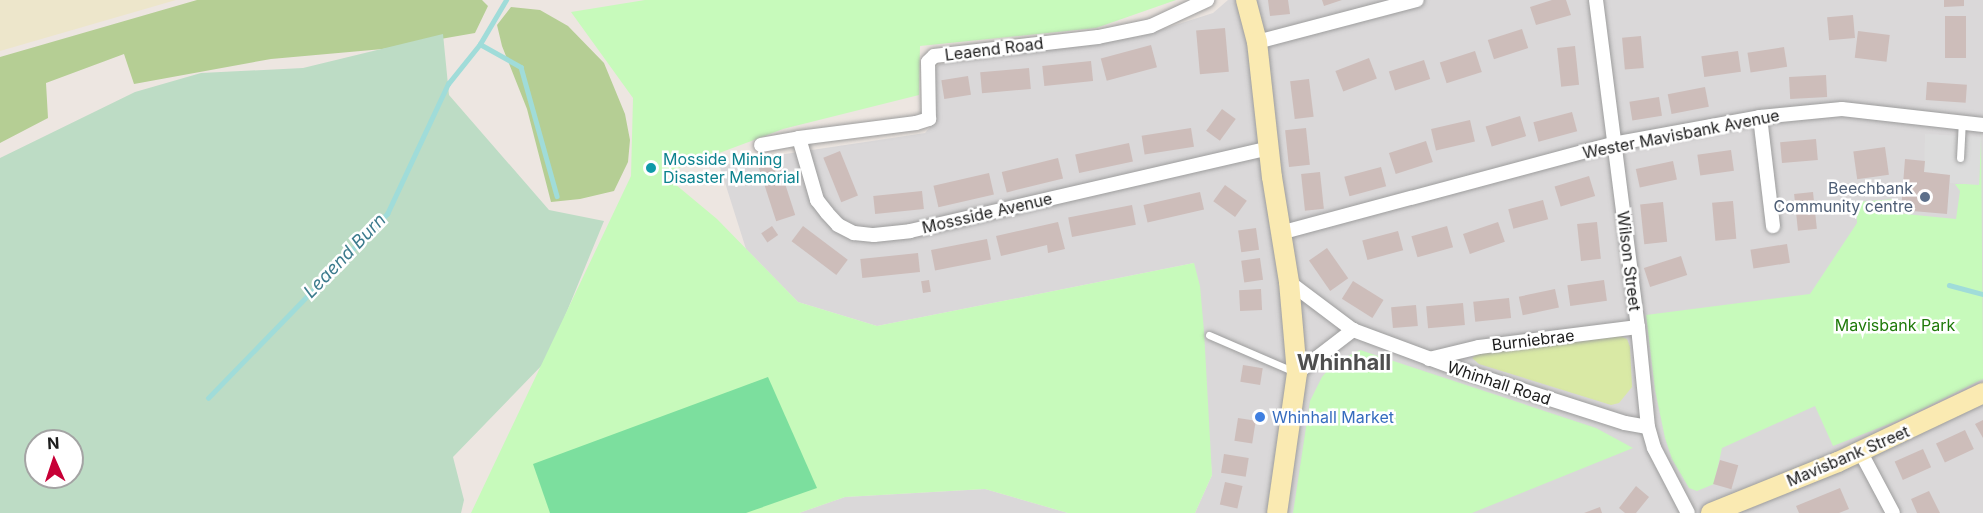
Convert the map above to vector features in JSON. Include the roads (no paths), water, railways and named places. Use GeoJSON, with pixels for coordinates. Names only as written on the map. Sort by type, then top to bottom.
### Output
{"type":"FeatureCollection","features":[{"type":"Feature","properties":{"kind":"street","name":"Leaend Road"},"geometry":{"type":"LineString","coordinates":[[799,138],[916,123],[928,119],[928,62],[934,56],[1098,38],[1151,26],[1207,0]]}},
{"type":"Feature","properties":{"kind":"street"},"geometry":{"type":"LineString","coordinates":[[1246,0],[1257,42],[1280,233],[1289,282],[1297,373],[1277,513]]}},
{"type":"Feature","properties":{"kind":"street"},"geometry":{"type":"LineString","coordinates":[[1257,42],[1417,0]]}},
{"type":"Feature","properties":{"kind":"street","name":"Wilson Street"},"geometry":{"type":"LineString","coordinates":[[1596,0],[1638,327],[1648,427],[1654,448],[1688,513]]}},
{"type":"Feature","properties":{"kind":"street","name":"Wester Mavisbank Avenue"},"geometry":{"type":"LineString","coordinates":[[1280,233],[1613,144],[1760,117],[1842,109],[1983,125]]}},
{"type":"Feature","properties":{"kind":"street"},"geometry":{"type":"LineString","coordinates":[[1760,117],[1773,226]]}},
{"type":"Feature","properties":{"kind":"street"},"geometry":{"type":"LineString","coordinates":[[761,145],[799,138]]}},
{"type":"Feature","properties":{"kind":"street","name":"Mossside Avenue"},"geometry":{"type":"LineString","coordinates":[[799,138],[817,200],[822,207],[838,225],[854,233],[874,235],[910,231],[1269,148]]}},
{"type":"Feature","properties":{"kind":"street","name":"Whinhall Road"},"geometry":{"type":"LineString","coordinates":[[1289,282],[1353,330],[1429,359],[1625,423],[1648,427]]}},
{"type":"Feature","properties":{"kind":"street","name":"Burniebrae"},"geometry":{"type":"LineString","coordinates":[[1429,359],[1479,347],[1638,327]]}},
{"type":"Feature","properties":{"kind":"street"},"geometry":{"type":"LineString","coordinates":[[1297,373],[1353,330]]}},
{"type":"Feature","properties":{"kind":"street","name":"Mavisbank Street"},"geometry":{"type":"LineString","coordinates":[[1711,513],[1860,451],[1983,393]]}},
{"type":"Feature","properties":{"kind":"street"},"geometry":{"type":"LineString","coordinates":[[1860,451],[1893,513]]}},
{"type":"Feature","properties":{"kind":"lane"},"geometry":{"type":"LineString","coordinates":[[1960,158],[1962,123]]}},
{"type":"Feature","properties":{"kind":"lane"},"geometry":{"type":"LineString","coordinates":[[1209,335],[1297,373]]}},
{"type":"Feature","properties":{"kind":"waterway","name":"Leaend Burn"},"geometry":{"type":"LineString","coordinates":[[208,398],[387,214],[448,84],[480,44],[506,0]]}},
{"type":"Feature","properties":{"kind":"waterway"},"geometry":{"type":"LineString","coordinates":[[480,44],[521,67],[557,196]]}},
{"type":"Feature","properties":{"kind":"waterway"},"geometry":{"type":"LineString","coordinates":[[1949,285],[1983,294]]}},
{"type":"Feature","properties":{"kind":"place","name":"Mosside Mining Disaster Memorial"},"geometry":{"type":"Point","coordinates":[651,168]}},
{"type":"Feature","properties":{"kind":"place","name":"Beechbank Community centre"},"geometry":{"type":"Point","coordinates":[1925,197]}},
{"type":"Feature","properties":{"kind":"place","name":"Whinhall Market"},"geometry":{"type":"Point","coordinates":[1260,417]}},
{"type":"Feature","properties":{"kind":"district","name":"Whinhall"},"geometry":{"type":"Point","coordinates":[1344,363]}},
{"type":"Feature","properties":{"kind":"park label","name":"Mavisbank Park"},"geometry":{"type":"Point","coordinates":[1895,325]}}]}
